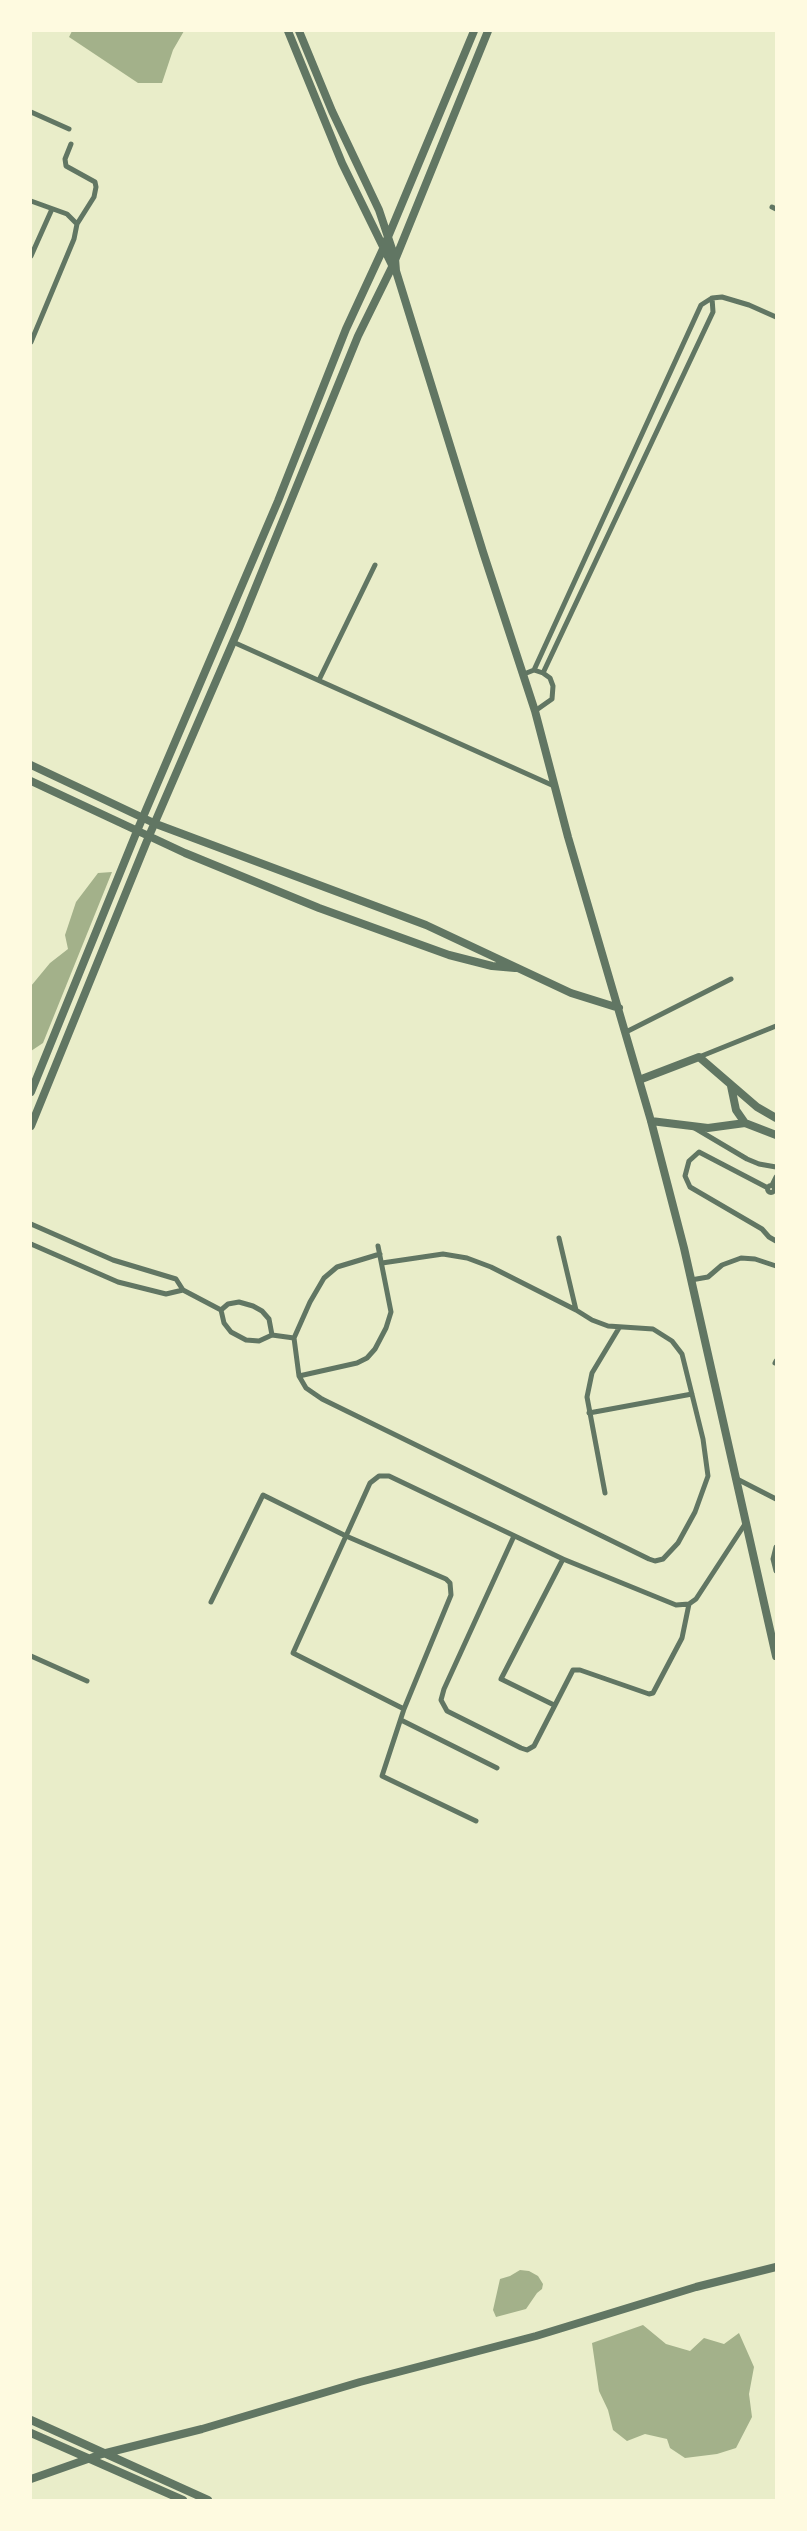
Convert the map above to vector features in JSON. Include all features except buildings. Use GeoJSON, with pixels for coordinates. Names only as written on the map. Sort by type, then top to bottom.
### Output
{"type":"FeatureCollection","features":[{"type":"Feature","properties":{"kind":"street"},"geometry":{"type":"LineString","coordinates":[[288,31],[342,163],[383,249],[395,265]]}},
{"type":"Feature","properties":{"kind":"street"},"geometry":{"type":"LineString","coordinates":[[299,31],[332,111],[379,210],[483,552],[535,711],[554,786],[651,1121],[738,1479],[745,1524],[774,1634],[776,1656]]}},
{"type":"Feature","properties":{"kind":"street"},"geometry":{"type":"LineString","coordinates":[[31,1092],[137,831],[278,501],[346,329],[383,249],[474,31]]}},
{"type":"Feature","properties":{"kind":"street"},"geometry":{"type":"LineString","coordinates":[[31,1126],[149,836],[156,824],[233,642],[358,336],[395,265],[488,31]]}},
{"type":"Feature","properties":{"kind":"street"},"geometry":{"type":"LineString","coordinates":[[31,112],[69,129]]}},
{"type":"Feature","properties":{"kind":"street"},"geometry":{"type":"LineString","coordinates":[[31,342],[74,239],[77,224],[94,197],[95,182],[66,166],[64,159],[71,144]]}},
{"type":"Feature","properties":{"kind":"street"},"geometry":{"type":"LineString","coordinates":[[31,201],[68,214],[77,224]]}},
{"type":"Feature","properties":{"kind":"street"},"geometry":{"type":"LineString","coordinates":[[31,256],[52,209]]}},
{"type":"Feature","properties":{"kind":"street"},"geometry":{"type":"LineString","coordinates":[[534,670],[701,305],[712,298],[733,299],[776,317]]}},
{"type":"Feature","properties":{"kind":"street"},"geometry":{"type":"LineString","coordinates":[[544,673],[713,312],[712,298]]}},
{"type":"Feature","properties":{"kind":"street"},"geometry":{"type":"LineString","coordinates":[[319,680],[375,565]]}},
{"type":"Feature","properties":{"kind":"street"},"geometry":{"type":"LineString","coordinates":[[233,642],[554,786]]}},
{"type":"Feature","properties":{"kind":"street"},"geometry":{"type":"LineString","coordinates":[[524,674],[534,670],[544,673],[550,678],[554,693],[548,704],[535,711]]}},
{"type":"Feature","properties":{"kind":"street"},"geometry":{"type":"LineString","coordinates":[[31,765],[156,824],[426,925],[588,1000],[619,1008]]}},
{"type":"Feature","properties":{"kind":"street"},"geometry":{"type":"LineString","coordinates":[[31,781],[137,831],[319,908],[449,955],[492,966],[520,969]]}},
{"type":"Feature","properties":{"kind":"street"},"geometry":{"type":"LineString","coordinates":[[626,1032],[731,979]]}},
{"type":"Feature","properties":{"kind":"street"},"geometry":{"type":"LineString","coordinates":[[639,1080],[776,1026]]}},
{"type":"Feature","properties":{"kind":"street"},"geometry":{"type":"LineString","coordinates":[[699,1057],[757,1107],[776,1118]]}},
{"type":"Feature","properties":{"kind":"street"},"geometry":{"type":"LineString","coordinates":[[731,1086],[736,1110],[745,1123]]}},
{"type":"Feature","properties":{"kind":"street"},"geometry":{"type":"LineString","coordinates":[[651,1121],[708,1128],[745,1123],[776,1135]]}},
{"type":"Feature","properties":{"kind":"street"},"geometry":{"type":"LineString","coordinates":[[692,1127],[747,1159],[759,1164],[776,1166]]}},
{"type":"Feature","properties":{"kind":"street"},"geometry":{"type":"LineString","coordinates":[[776,1177],[772,1189],[699,1152],[689,1161],[685,1176],[690,1186],[762,1229],[770,1238],[776,1241]]}},
{"type":"Feature","properties":{"kind":"street"},"geometry":{"type":"LineString","coordinates":[[31,1224],[113,1260],[176,1279],[183,1290],[221,1310],[224,1323],[231,1332],[246,1340],[259,1341],[272,1334],[294,1338]]}},
{"type":"Feature","properties":{"kind":"street"},"geometry":{"type":"LineString","coordinates":[[559,1238],[576,1310]]}},
{"type":"Feature","properties":{"kind":"street"},"geometry":{"type":"LineString","coordinates":[[31,1244],[118,1282],[166,1294],[183,1290]]}},
{"type":"Feature","properties":{"kind":"street"},"geometry":{"type":"LineString","coordinates":[[298,1376],[357,1363],[371,1354],[386,1328],[391,1312],[378,1246]]}},
{"type":"Feature","properties":{"kind":"street"},"geometry":{"type":"LineString","coordinates":[[380,1254],[336,1267],[324,1278],[310,1302],[294,1338],[298,1376],[306,1388],[322,1399],[655,1561],[670,1553],[678,1543],[695,1512],[708,1476],[704,1439],[682,1354],[672,1341],[653,1330],[640,1327],[619,1328],[600,1324],[490,1267],[467,1258],[443,1254],[382,1263]]}},
{"type":"Feature","properties":{"kind":"street"},"geometry":{"type":"LineString","coordinates":[[691,1280],[708,1277],[722,1265],[741,1258],[755,1259],[776,1266]]}},
{"type":"Feature","properties":{"kind":"street"},"geometry":{"type":"LineString","coordinates":[[221,1310],[228,1304],[234,1303],[253,1306],[262,1311],[269,1319],[272,1334]]}},
{"type":"Feature","properties":{"kind":"street"},"geometry":{"type":"LineString","coordinates":[[605,1493],[588,1397],[592,1373],[619,1328]]}},
{"type":"Feature","properties":{"kind":"street"},"geometry":{"type":"LineString","coordinates":[[590,1413],[692,1394]]}},
{"type":"Feature","properties":{"kind":"street"},"geometry":{"type":"LineString","coordinates":[[404,1709],[293,1653],[370,1483],[380,1476],[389,1476],[563,1559],[676,1605],[689,1604],[696,1599],[745,1524]]}},
{"type":"Feature","properties":{"kind":"street"},"geometry":{"type":"LineString","coordinates":[[738,1479],[776,1499]]}},
{"type":"Feature","properties":{"kind":"street"},"geometry":{"type":"LineString","coordinates":[[212,1602],[263,1495],[346,1536],[446,1579],[450,1583],[451,1595],[404,1709],[382,1776],[476,1821]]}},
{"type":"Feature","properties":{"kind":"street"},"geometry":{"type":"LineString","coordinates":[[514,1536],[444,1689],[442,1700],[443,1706],[456,1715],[527,1750],[534,1746],[570,1671],[575,1669],[650,1694],[653,1693],[682,1638],[689,1604]]}},
{"type":"Feature","properties":{"kind":"street"},"geometry":{"type":"LineString","coordinates":[[776,1547],[773,1559],[776,1571]]}},
{"type":"Feature","properties":{"kind":"street"},"geometry":{"type":"LineString","coordinates":[[554,1706],[501,1679],[563,1559]]}},
{"type":"Feature","properties":{"kind":"street"},"geometry":{"type":"LineString","coordinates":[[31,1656],[87,1681]]}},
{"type":"Feature","properties":{"kind":"street"},"geometry":{"type":"LineString","coordinates":[[401,1720],[497,1768]]}},
{"type":"Feature","properties":{"kind":"street"},"geometry":{"type":"LineString","coordinates":[[31,2479],[102,2454],[202,2429],[360,2382],[536,2336],[696,2287],[776,2267]]}},
{"type":"Feature","properties":{"kind":"street"},"geometry":{"type":"LineString","coordinates":[[31,2420],[102,2454],[208,2500]]}},
{"type":"Feature","properties":{"kind":"street"},"geometry":{"type":"LineString","coordinates":[[31,2433],[183,2500]]}},
{"type":"Feature","properties":{"kind":"shaded area"},"geometry":{"type":"Polygon","coordinates":[[[72,31],[184,31],[173,50],[162,83],[138,83],[69,37],[72,31]]]}},
{"type":"Feature","properties":{"kind":"shaded area"},"geometry":{"type":"Polygon","coordinates":[[[112,872],[43,1043],[31,1051],[31,986],[50,963],[68,949],[65,935],[76,902],[98,873],[112,872]]]}},
{"type":"Feature","properties":{"kind":"shaded area"},"geometry":{"type":"Polygon","coordinates":[[[520,2270],[529,2271],[538,2276],[543,2284],[542,2289],[526,2309],[496,2317],[493,2310],[500,2279],[520,2270]]]}},
{"type":"Feature","properties":{"kind":"shaded area"},"geometry":{"type":"Polygon","coordinates":[[[643,2325],[666,2344],[690,2351],[704,2338],[724,2344],[739,2333],[754,2367],[749,2394],[752,2417],[736,2448],[717,2454],[685,2458],[670,2448],[667,2439],[645,2434],[627,2441],[613,2430],[608,2410],[599,2391],[592,2343],[643,2325]]]}}]}
